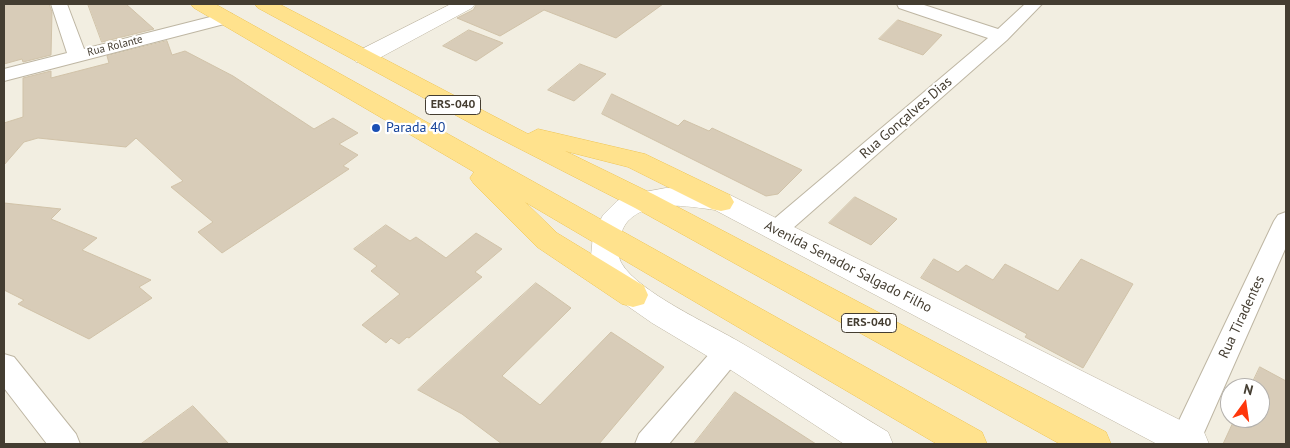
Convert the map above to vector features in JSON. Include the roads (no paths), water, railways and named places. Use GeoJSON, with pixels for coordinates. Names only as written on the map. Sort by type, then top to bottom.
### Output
{"type":"FeatureCollection","features":[{"type":"Feature","properties":{"kind":"main road","name":"ERS-040"},"geometry":{"type":"LineString","coordinates":[[201,4],[969,444]]}},
{"type":"Feature","properties":{"kind":"main road","name":"Avenida Senador Salgado Filho"},"geometry":{"type":"LineString","coordinates":[[265,4],[490,125],[644,201],[1093,444]]}},
{"type":"Feature","properties":{"kind":"main road","name":"Avenida Senador Salgado Filho"},"geometry":{"type":"LineString","coordinates":[[490,125],[636,160],[721,202]]}},
{"type":"Feature","properties":{"kind":"main road"},"geometry":{"type":"LineString","coordinates":[[455,151],[547,240],[633,296]]}},
{"type":"Feature","properties":{"kind":"street"},"geometry":{"type":"LineString","coordinates":[[59,4],[77,55]]}},
{"type":"Feature","properties":{"kind":"street"},"geometry":{"type":"LineString","coordinates":[[364,57],[465,4]]}},
{"type":"Feature","properties":{"kind":"street"},"geometry":{"type":"LineString","coordinates":[[905,4],[1001,36]]}},
{"type":"Feature","properties":{"kind":"street","name":"Rua Gonçalves Dias"},"geometry":{"type":"LineString","coordinates":[[776,230],[1001,36],[1034,4]]}},
{"type":"Feature","properties":{"kind":"street","name":"Rua Rolante"},"geometry":{"type":"LineString","coordinates":[[4,75],[226,18]]}},
{"type":"Feature","properties":{"kind":"street"},"geometry":{"type":"LineString","coordinates":[[721,202],[691,197],[667,196],[644,201],[618,213],[611,224],[604,250],[609,270],[633,296],[728,352],[875,444]]}},
{"type":"Feature","properties":{"kind":"street","name":"Avenida Senador Salgado Filho"},"geometry":{"type":"LineString","coordinates":[[721,202],[1188,443]]}},
{"type":"Feature","properties":{"kind":"street","name":"Rua Tiradentes"},"geometry":{"type":"LineString","coordinates":[[1188,443],[1286,221]]}},
{"type":"Feature","properties":{"kind":"street"},"geometry":{"type":"LineString","coordinates":[[650,444],[728,352]]}},
{"type":"Feature","properties":{"kind":"street"},"geometry":{"type":"LineString","coordinates":[[4,366],[65,444]]}},
{"type":"Feature","properties":{"kind":"place","name":"Parada 40"},"geometry":{"type":"Point","coordinates":[376,128]}}]}
